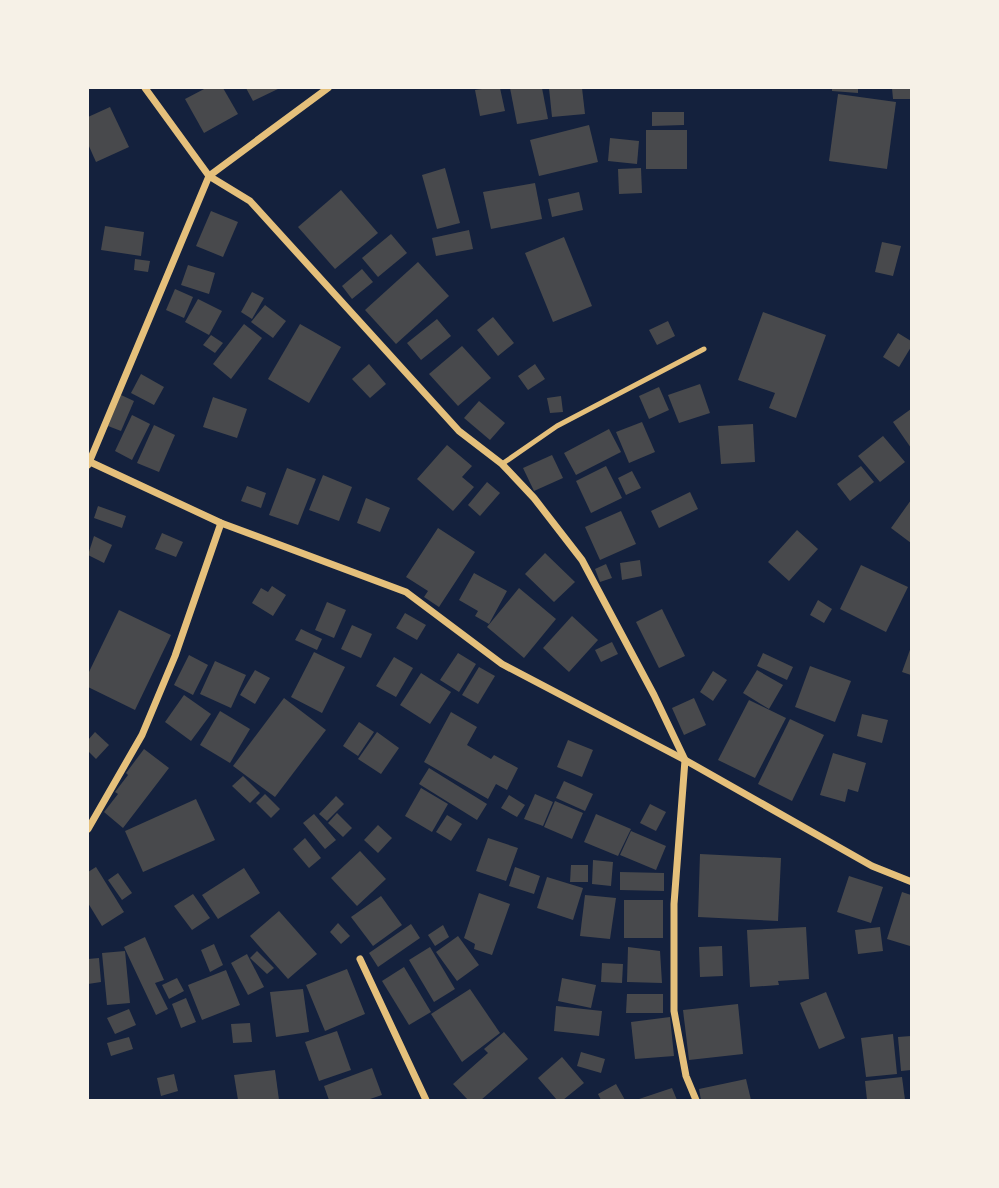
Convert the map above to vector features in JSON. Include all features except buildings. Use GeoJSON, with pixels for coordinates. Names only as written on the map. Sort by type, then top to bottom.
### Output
{"type":"FeatureCollection","features":[{"type":"Feature","properties":{"kind":"street"},"geometry":{"type":"LineString","coordinates":[[145,88],[209,176],[250,201],[459,431],[502,464],[534,498],[582,560],[685,760],[674,904],[674,1011],[686,1076],[696,1101]]}},
{"type":"Feature","properties":{"kind":"street"},"geometry":{"type":"LineString","coordinates":[[328,88],[209,176],[88,463],[221,523],[406,592],[502,664],[685,760],[872,866],[912,882]]}},
{"type":"Feature","properties":{"kind":"street"},"geometry":{"type":"LineString","coordinates":[[88,829],[142,736],[175,656],[221,523]]}},
{"type":"Feature","properties":{"kind":"street"},"geometry":{"type":"LineString","coordinates":[[360,959],[426,1101]]}},
{"type":"Feature","properties":{"kind":"lane"},"geometry":{"type":"LineString","coordinates":[[502,464],[557,426],[704,349]]}}]}
